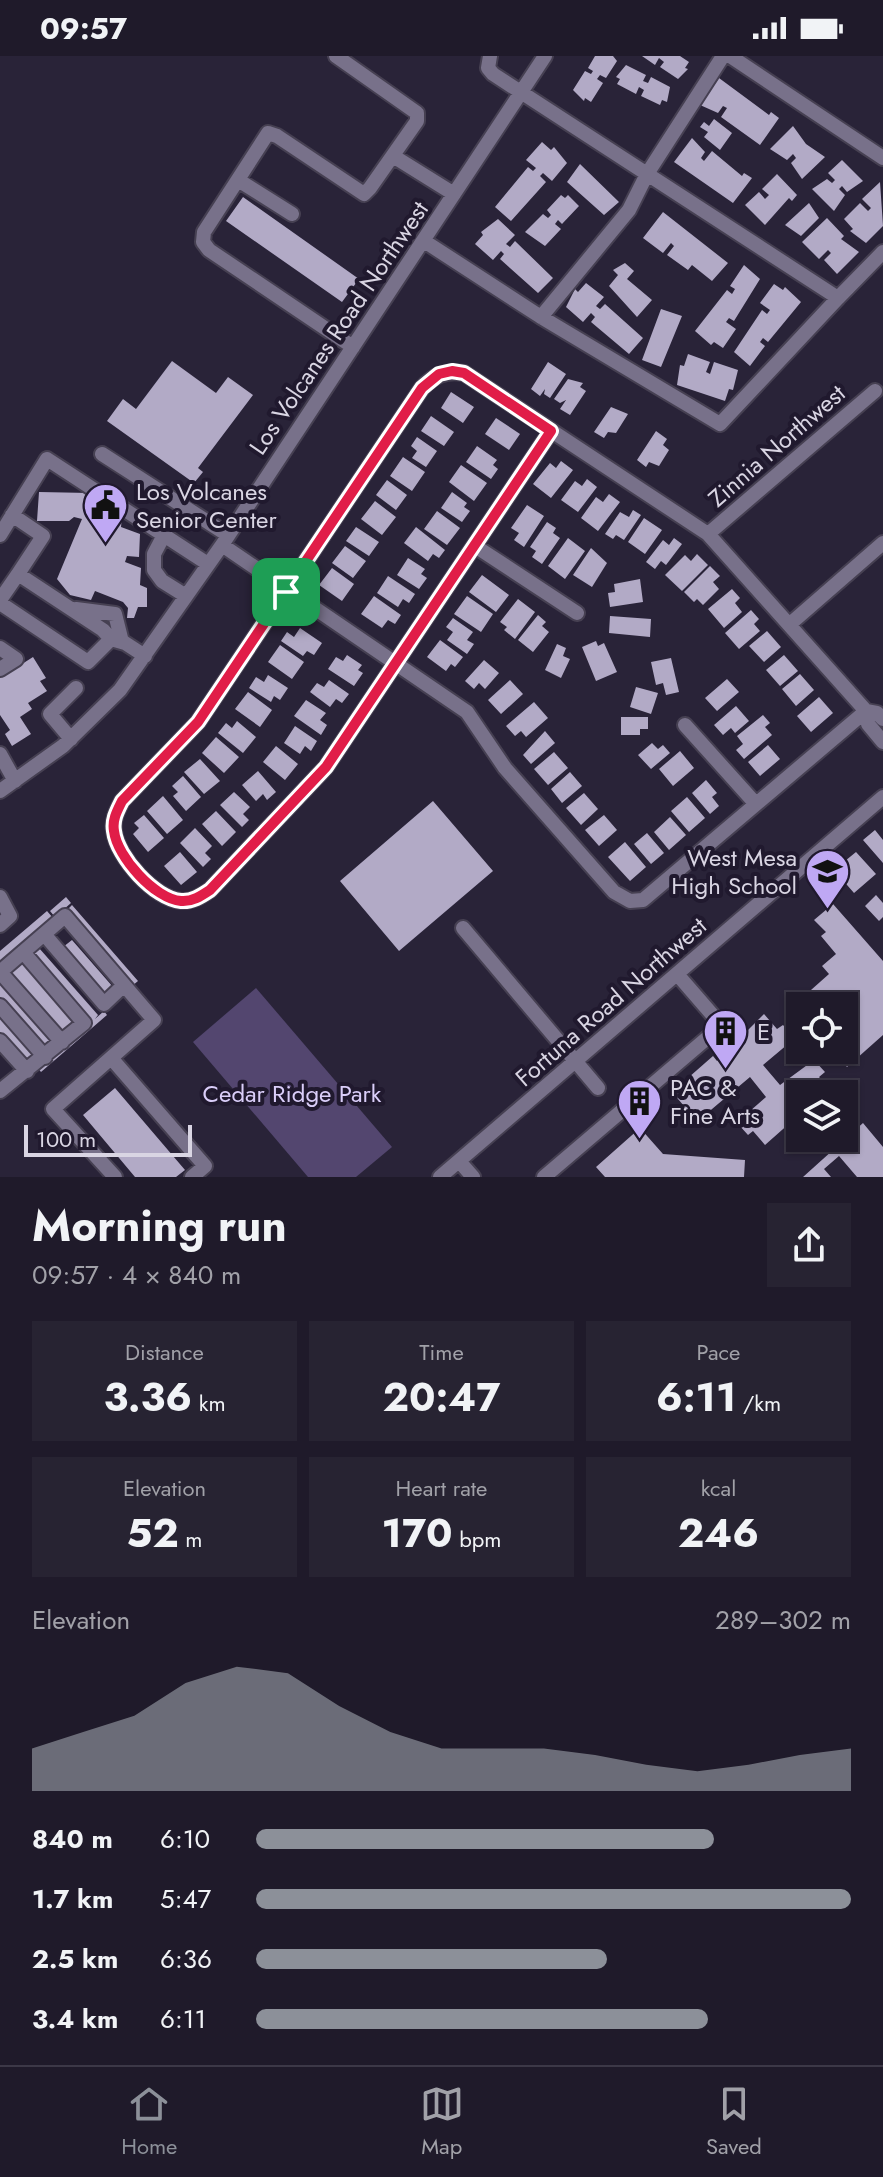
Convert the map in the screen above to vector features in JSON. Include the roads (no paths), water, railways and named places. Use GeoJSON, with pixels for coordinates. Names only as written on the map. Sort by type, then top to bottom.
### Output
{"type":"FeatureCollection","features":[{"type":"Feature","properties":{"kind":"street"},"geometry":{"type":"LineString","coordinates":[[336,56],[417,113],[417,121],[393,156],[364,194],[268,133],[204,232],[203,242],[209,250],[353,347]]}},
{"type":"Feature","properties":{"kind":"street"},"geometry":{"type":"LineString","coordinates":[[490,56],[488,68],[521,92],[838,298]]}},
{"type":"Feature","properties":{"kind":"street","name":"Los Volcanes Road Northwest"},"geometry":{"type":"LineString","coordinates":[[0,791],[71,739],[120,690],[225,540],[545,56]]}},
{"type":"Feature","properties":{"kind":"street"},"geometry":{"type":"LineString","coordinates":[[541,317],[629,210],[647,174],[723,56]]}},
{"type":"Feature","properties":{"kind":"street"},"geometry":{"type":"LineString","coordinates":[[730,56],[883,158]]}},
{"type":"Feature","properties":{"kind":"street"},"geometry":{"type":"LineString","coordinates":[[393,156],[454,194]]}},
{"type":"Feature","properties":{"kind":"street"},"geometry":{"type":"LineString","coordinates":[[238,180],[292,214]]}},
{"type":"Feature","properties":{"kind":"street"},"geometry":{"type":"LineString","coordinates":[[424,241],[541,317],[720,424],[883,252]]}},
{"type":"Feature","properties":{"kind":"street"},"geometry":{"type":"LineString","coordinates":[[551,431],[326,767],[210,890],[182,902],[166,897],[135,867],[114,833],[114,816],[122,801],[198,722],[422,388],[439,374],[464,373],[708,534],[866,711],[868,724],[883,742]]}},
{"type":"Feature","properties":{"kind":"street","name":"Zinnia Northwest"},"geometry":{"type":"LineString","coordinates":[[708,534],[875,391]]}},
{"type":"Feature","properties":{"kind":"street"},"geometry":{"type":"LineString","coordinates":[[102,454],[225,540],[286,592],[467,712],[505,768],[614,892],[630,901],[643,900],[866,711],[877,713],[883,719]]}},
{"type":"Feature","properties":{"kind":"street"},"geometry":{"type":"LineString","coordinates":[[0,535],[47,459],[208,564]]}},
{"type":"Feature","properties":{"kind":"street"},"geometry":{"type":"LineString","coordinates":[[12,515],[43,536],[0,601],[88,662],[116,640]]}},
{"type":"Feature","properties":{"kind":"street"},"geometry":{"type":"LineString","coordinates":[[164,535],[154,554],[154,570],[162,581],[186,596]]}},
{"type":"Feature","properties":{"kind":"street"},"geometry":{"type":"LineString","coordinates":[[790,624],[883,543]]}},
{"type":"Feature","properties":{"kind":"street"},"geometry":{"type":"LineString","coordinates":[[475,546],[577,613]]}},
{"type":"Feature","properties":{"kind":"street"},"geometry":{"type":"LineString","coordinates":[[18,574],[145,656]]}},
{"type":"Feature","properties":{"kind":"street"},"geometry":{"type":"LineString","coordinates":[[0,648],[16,659],[0,669]]}},
{"type":"Feature","properties":{"kind":"street"},"geometry":{"type":"LineString","coordinates":[[71,739],[50,714],[76,688]]}},
{"type":"Feature","properties":{"kind":"street"},"geometry":{"type":"LineString","coordinates":[[685,725],[755,803]]}},
{"type":"Feature","properties":{"kind":"street"},"geometry":{"type":"LineString","coordinates":[[0,754],[15,781]]}},
{"type":"Feature","properties":{"kind":"street","name":"Fortuna Road Northwest"},"geometry":{"type":"LineString","coordinates":[[440,1177],[883,797]]}},
{"type":"Feature","properties":{"kind":"street"},"geometry":{"type":"LineString","coordinates":[[0,897],[10,916],[0,925]]}},
{"type":"Feature","properties":{"kind":"street"},"geometry":{"type":"LineString","coordinates":[[62,1042],[0,972],[65,916],[154,1020],[53,1109],[115,1177]]}},
{"type":"Feature","properties":{"kind":"street"},"geometry":{"type":"LineString","coordinates":[[463,928],[598,1088]]}},
{"type":"Feature","properties":{"kind":"street"},"geometry":{"type":"LineString","coordinates":[[44,934],[104,1004],[124,985]]}},
{"type":"Feature","properties":{"kind":"street"},"geometry":{"type":"LineString","coordinates":[[1,1089],[84,1023],[23,952]]}},
{"type":"Feature","properties":{"kind":"street"},"geometry":{"type":"LineString","coordinates":[[544,1177],[713,1033],[716,1019],[677,974]]}},
{"type":"Feature","properties":{"kind":"street"},"geometry":{"type":"LineString","coordinates":[[0,1006],[45,1057]]}},
{"type":"Feature","properties":{"kind":"street"},"geometry":{"type":"LineString","coordinates":[[0,1041],[27,1071]]}},
{"type":"Feature","properties":{"kind":"street"},"geometry":{"type":"LineString","coordinates":[[112,1059],[205,1166],[192,1177]]}},
{"type":"Feature","properties":{"kind":"street"},"geometry":{"type":"LineString","coordinates":[[459,1161],[473,1177]]}},
{"type":"Feature","properties":{"kind":"place","name":"Los Volcanes Senior Center"},"geometry":{"type":"Point","coordinates":[105,545]}},
{"type":"Feature","properties":{"kind":"place","name":"West Mesa High School"},"geometry":{"type":"Point","coordinates":[828,911]}},
{"type":"Feature","properties":{"kind":"place","name":"E"},"geometry":{"type":"Point","coordinates":[726,1071]}},
{"type":"Feature","properties":{"kind":"place","name":"PAC & Fine Arts"},"geometry":{"type":"Point","coordinates":[639,1141]}},
{"type":"Feature","properties":{"kind":"park label","name":"Cedar Ridge Park"},"geometry":{"type":"Point","coordinates":[292,1094]}}]}
